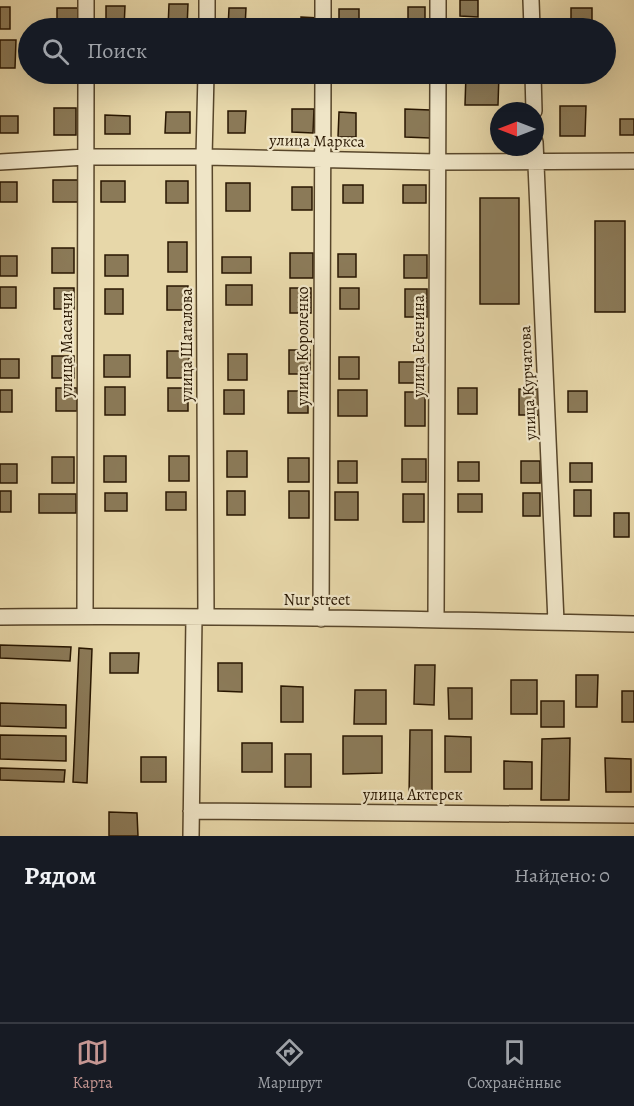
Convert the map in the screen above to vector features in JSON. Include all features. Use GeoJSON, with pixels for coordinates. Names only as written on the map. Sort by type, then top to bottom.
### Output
{"type":"FeatureCollection","features":[{"type":"Feature","properties":{"kind":"street"},"geometry":{"type":"LineString","coordinates":[[86,0],[86,18]]}},
{"type":"Feature","properties":{"kind":"street"},"geometry":{"type":"LineString","coordinates":[[207,0],[207,18]]}},
{"type":"Feature","properties":{"kind":"street"},"geometry":{"type":"LineString","coordinates":[[323,0],[323,18]]}},
{"type":"Feature","properties":{"kind":"street"},"geometry":{"type":"LineString","coordinates":[[438,0],[438,18]]}},
{"type":"Feature","properties":{"kind":"street"},"geometry":{"type":"LineString","coordinates":[[531,0],[532,18]]}},
{"type":"Feature","properties":{"kind":"street","name":"улица Масанчи"},"geometry":{"type":"LineString","coordinates":[[85,616],[86,84]]}},
{"type":"Feature","properties":{"kind":"street","name":"улица Шаталова"},"geometry":{"type":"LineString","coordinates":[[191,836],[200,617],[206,84]]}},
{"type":"Feature","properties":{"kind":"street","name":"улица Короленко"},"geometry":{"type":"LineString","coordinates":[[321,618],[323,84]]}},
{"type":"Feature","properties":{"kind":"street","name":"улица Есенина"},"geometry":{"type":"LineString","coordinates":[[436,619],[438,84]]}},
{"type":"Feature","properties":{"kind":"street"},"geometry":{"type":"LineString","coordinates":[[533,84],[534,102]]}},
{"type":"Feature","properties":{"kind":"street","name":"улица Курчатова"},"geometry":{"type":"LineString","coordinates":[[536,156],[556,622]]}},
{"type":"Feature","properties":{"kind":"street","name":"улица Маркса"},"geometry":{"type":"LineString","coordinates":[[0,162],[86,157],[437,162],[634,161]]}},
{"type":"Feature","properties":{"kind":"street","name":"Nur street"},"geometry":{"type":"LineString","coordinates":[[0,617],[436,619],[634,624]]}},
{"type":"Feature","properties":{"kind":"street","name":"улица Актерек"},"geometry":{"type":"LineString","coordinates":[[191,811],[634,815]]}},
{"type":"Feature","properties":{"kind":"building"},"geometry":{"type":"Polygon","coordinates":[[[460,0],[478,0],[478,17],[460,16],[460,0]]]}},
{"type":"Feature","properties":{"kind":"building"},"geometry":{"type":"Polygon","coordinates":[[[169,4],[188,4],[187,18],[168,18],[169,4]]]}},
{"type":"Feature","properties":{"kind":"building"},"geometry":{"type":"Polygon","coordinates":[[[106,6],[125,6],[124,18],[106,18],[106,6]]]}},
{"type":"Feature","properties":{"kind":"building"},"geometry":{"type":"Polygon","coordinates":[[[0,7],[10,7],[10,29],[0,29],[0,7]]]}},
{"type":"Feature","properties":{"kind":"building"},"geometry":{"type":"Polygon","coordinates":[[[408,7],[425,7],[425,18],[408,18],[408,7]]]}},
{"type":"Feature","properties":{"kind":"building"},"geometry":{"type":"Polygon","coordinates":[[[57,8],[80,8],[80,18],[57,18],[57,8]]]}},
{"type":"Feature","properties":{"kind":"building"},"geometry":{"type":"Polygon","coordinates":[[[229,8],[246,8],[246,18],[228,18],[229,8]]]}},
{"type":"Feature","properties":{"kind":"building"},"geometry":{"type":"Polygon","coordinates":[[[571,8],[592,8],[592,18],[571,18],[571,8]]]}},
{"type":"Feature","properties":{"kind":"building"},"geometry":{"type":"Polygon","coordinates":[[[339,9],[359,9],[359,18],[339,18],[339,9]]]}},
{"type":"Feature","properties":{"kind":"building"},"geometry":{"type":"Polygon","coordinates":[[[0,40],[16,40],[15,68],[0,68],[0,40]]]}},
{"type":"Feature","properties":{"kind":"building"},"geometry":{"type":"Polygon","coordinates":[[[466,84],[499,84],[498,102],[490,102],[490,105],[465,105],[466,84]]]}},
{"type":"Feature","properties":{"kind":"building"},"geometry":{"type":"Polygon","coordinates":[[[560,106],[586,106],[585,136],[560,136],[560,106]]]}},
{"type":"Feature","properties":{"kind":"building"},"geometry":{"type":"Polygon","coordinates":[[[54,108],[76,108],[76,135],[54,135],[54,108]]]}},
{"type":"Feature","properties":{"kind":"building"},"geometry":{"type":"Polygon","coordinates":[[[292,109],[314,109],[313,133],[292,132],[292,109]]]}},
{"type":"Feature","properties":{"kind":"building"},"geometry":{"type":"Polygon","coordinates":[[[405,109],[430,110],[430,138],[405,137],[405,109]]]}},
{"type":"Feature","properties":{"kind":"building"},"geometry":{"type":"Polygon","coordinates":[[[228,111],[246,111],[245,133],[228,133],[228,111]]]}},
{"type":"Feature","properties":{"kind":"building"},"geometry":{"type":"Polygon","coordinates":[[[166,112],[190,112],[190,133],[165,133],[166,112]]]}},
{"type":"Feature","properties":{"kind":"building"},"geometry":{"type":"Polygon","coordinates":[[[339,112],[356,113],[356,137],[338,137],[339,112]]]}},
{"type":"Feature","properties":{"kind":"building"},"geometry":{"type":"Polygon","coordinates":[[[105,115],[130,116],[130,134],[105,134],[105,115]]]}},
{"type":"Feature","properties":{"kind":"building"},"geometry":{"type":"Polygon","coordinates":[[[0,116],[18,116],[18,133],[0,133],[0,116]]]}},
{"type":"Feature","properties":{"kind":"building"},"geometry":{"type":"Polygon","coordinates":[[[620,119],[634,119],[634,135],[620,135],[620,119]]]}},
{"type":"Feature","properties":{"kind":"building"},"geometry":{"type":"Polygon","coordinates":[[[53,180],[81,180],[81,202],[53,202],[53,180]]]}},
{"type":"Feature","properties":{"kind":"building"},"geometry":{"type":"Polygon","coordinates":[[[101,181],[125,181],[125,202],[101,202],[101,181]]]}},
{"type":"Feature","properties":{"kind":"building"},"geometry":{"type":"Polygon","coordinates":[[[166,181],[188,181],[188,203],[166,203],[166,181]]]}},
{"type":"Feature","properties":{"kind":"building"},"geometry":{"type":"Polygon","coordinates":[[[0,182],[17,182],[17,202],[0,202],[0,182]]]}},
{"type":"Feature","properties":{"kind":"building"},"geometry":{"type":"Polygon","coordinates":[[[226,183],[250,183],[250,211],[226,211],[226,183]]]}},
{"type":"Feature","properties":{"kind":"building"},"geometry":{"type":"Polygon","coordinates":[[[343,185],[363,185],[363,203],[343,203],[343,185]]]}},
{"type":"Feature","properties":{"kind":"building"},"geometry":{"type":"Polygon","coordinates":[[[403,185],[426,185],[426,203],[403,203],[403,185]]]}},
{"type":"Feature","properties":{"kind":"building"},"geometry":{"type":"Polygon","coordinates":[[[292,187],[312,187],[312,210],[292,210],[292,187]]]}},
{"type":"Feature","properties":{"kind":"building"},"geometry":{"type":"Polygon","coordinates":[[[480,198],[519,198],[519,304],[480,304],[480,198]]]}},
{"type":"Feature","properties":{"kind":"building"},"geometry":{"type":"Polygon","coordinates":[[[595,221],[625,221],[625,312],[595,312],[595,221]]]}},
{"type":"Feature","properties":{"kind":"building"},"geometry":{"type":"Polygon","coordinates":[[[168,242],[187,242],[187,272],[168,272],[168,242]]]}},
{"type":"Feature","properties":{"kind":"building"},"geometry":{"type":"Polygon","coordinates":[[[52,248],[74,248],[74,273],[52,273],[52,248]]]}},
{"type":"Feature","properties":{"kind":"building"},"geometry":{"type":"Polygon","coordinates":[[[290,253],[313,253],[313,278],[290,278],[290,253]]]}},
{"type":"Feature","properties":{"kind":"building"},"geometry":{"type":"Polygon","coordinates":[[[338,254],[356,254],[356,277],[338,277],[338,254]]]}},
{"type":"Feature","properties":{"kind":"building"},"geometry":{"type":"Polygon","coordinates":[[[105,255],[128,255],[128,276],[105,276],[105,255]]]}},
{"type":"Feature","properties":{"kind":"building"},"geometry":{"type":"Polygon","coordinates":[[[404,255],[427,255],[427,278],[404,278],[404,255]]]}},
{"type":"Feature","properties":{"kind":"building"},"geometry":{"type":"Polygon","coordinates":[[[0,256],[17,256],[17,276],[0,276],[0,256]]]}},
{"type":"Feature","properties":{"kind":"building"},"geometry":{"type":"Polygon","coordinates":[[[222,257],[251,257],[251,273],[222,273],[222,257]]]}},
{"type":"Feature","properties":{"kind":"building"},"geometry":{"type":"Polygon","coordinates":[[[226,285],[252,285],[252,305],[226,305],[226,285]]]}},
{"type":"Feature","properties":{"kind":"building"},"geometry":{"type":"Polygon","coordinates":[[[167,286],[188,286],[188,310],[167,310],[167,286]]]}},
{"type":"Feature","properties":{"kind":"building"},"geometry":{"type":"Polygon","coordinates":[[[0,287],[16,287],[16,308],[0,308],[0,287]]]}},
{"type":"Feature","properties":{"kind":"building"},"geometry":{"type":"Polygon","coordinates":[[[54,288],[74,288],[74,309],[54,309],[54,288]]]}},
{"type":"Feature","properties":{"kind":"building"},"geometry":{"type":"Polygon","coordinates":[[[290,288],[311,288],[311,313],[290,313],[290,288]]]}},
{"type":"Feature","properties":{"kind":"building"},"geometry":{"type":"Polygon","coordinates":[[[340,288],[359,288],[359,309],[340,309],[340,288]]]}},
{"type":"Feature","properties":{"kind":"building"},"geometry":{"type":"Polygon","coordinates":[[[105,289],[123,289],[123,314],[105,314],[105,289]]]}},
{"type":"Feature","properties":{"kind":"building"},"geometry":{"type":"Polygon","coordinates":[[[405,289],[427,289],[427,317],[405,317],[405,289]]]}},
{"type":"Feature","properties":{"kind":"building"},"geometry":{"type":"Polygon","coordinates":[[[289,350],[310,350],[310,374],[289,374],[289,350]]]}},
{"type":"Feature","properties":{"kind":"building"},"geometry":{"type":"Polygon","coordinates":[[[167,351],[189,351],[189,378],[167,378],[167,351]]]}},
{"type":"Feature","properties":{"kind":"building"},"geometry":{"type":"Polygon","coordinates":[[[228,354],[247,354],[247,380],[228,380],[228,354]]]}},
{"type":"Feature","properties":{"kind":"building"},"geometry":{"type":"Polygon","coordinates":[[[104,355],[130,355],[130,377],[104,377],[104,355]]]}},
{"type":"Feature","properties":{"kind":"building"},"geometry":{"type":"Polygon","coordinates":[[[52,356],[74,356],[74,378],[52,378],[52,356]]]}},
{"type":"Feature","properties":{"kind":"building"},"geometry":{"type":"Polygon","coordinates":[[[339,357],[359,357],[359,379],[339,379],[339,357]]]}},
{"type":"Feature","properties":{"kind":"building"},"geometry":{"type":"Polygon","coordinates":[[[0,359],[19,359],[19,378],[0,378],[0,359]]]}},
{"type":"Feature","properties":{"kind":"building"},"geometry":{"type":"Polygon","coordinates":[[[399,362],[424,362],[424,383],[399,383],[399,362]]]}},
{"type":"Feature","properties":{"kind":"building"},"geometry":{"type":"Polygon","coordinates":[[[105,387],[125,387],[125,415],[105,415],[105,387]]]}},
{"type":"Feature","properties":{"kind":"building"},"geometry":{"type":"Polygon","coordinates":[[[56,388],[77,388],[77,411],[56,411],[56,388]]]}},
{"type":"Feature","properties":{"kind":"building"},"geometry":{"type":"Polygon","coordinates":[[[168,388],[188,388],[188,411],[168,411],[168,388]]]}},
{"type":"Feature","properties":{"kind":"building"},"geometry":{"type":"Polygon","coordinates":[[[458,388],[477,388],[477,414],[458,414],[458,388]]]}},
{"type":"Feature","properties":{"kind":"building"},"geometry":{"type":"Polygon","coordinates":[[[519,389],[540,389],[540,415],[519,415],[519,389]]]}},
{"type":"Feature","properties":{"kind":"building"},"geometry":{"type":"Polygon","coordinates":[[[0,390],[12,390],[12,412],[0,412],[0,390]]]}},
{"type":"Feature","properties":{"kind":"building"},"geometry":{"type":"Polygon","coordinates":[[[224,390],[244,390],[244,414],[224,414],[224,390]]]}},
{"type":"Feature","properties":{"kind":"building"},"geometry":{"type":"Polygon","coordinates":[[[338,390],[367,390],[367,416],[338,416],[338,390]]]}},
{"type":"Feature","properties":{"kind":"building"},"geometry":{"type":"Polygon","coordinates":[[[288,391],[308,391],[308,413],[288,413],[288,391]]]}},
{"type":"Feature","properties":{"kind":"building"},"geometry":{"type":"Polygon","coordinates":[[[568,391],[587,391],[587,412],[568,412],[568,391]]]}},
{"type":"Feature","properties":{"kind":"building"},"geometry":{"type":"Polygon","coordinates":[[[405,392],[425,392],[425,426],[405,426],[405,392]]]}},
{"type":"Feature","properties":{"kind":"building"},"geometry":{"type":"Polygon","coordinates":[[[227,451],[247,451],[247,477],[227,477],[227,451]]]}},
{"type":"Feature","properties":{"kind":"building"},"geometry":{"type":"Polygon","coordinates":[[[104,456],[126,456],[126,482],[104,482],[104,456]]]}},
{"type":"Feature","properties":{"kind":"building"},"geometry":{"type":"Polygon","coordinates":[[[169,456],[189,456],[189,481],[169,481],[169,456]]]}},
{"type":"Feature","properties":{"kind":"building"},"geometry":{"type":"Polygon","coordinates":[[[52,457],[74,457],[74,483],[52,483],[52,457]]]}},
{"type":"Feature","properties":{"kind":"building"},"geometry":{"type":"Polygon","coordinates":[[[288,458],[309,458],[309,482],[288,482],[288,458]]]}},
{"type":"Feature","properties":{"kind":"building"},"geometry":{"type":"Polygon","coordinates":[[[402,459],[426,459],[426,482],[402,482],[402,459]]]}},
{"type":"Feature","properties":{"kind":"building"},"geometry":{"type":"Polygon","coordinates":[[[338,461],[357,461],[357,483],[338,483],[338,461]]]}},
{"type":"Feature","properties":{"kind":"building"},"geometry":{"type":"Polygon","coordinates":[[[521,461],[540,461],[540,483],[521,483],[521,461]]]}},
{"type":"Feature","properties":{"kind":"building"},"geometry":{"type":"Polygon","coordinates":[[[458,462],[479,462],[479,481],[458,481],[458,462]]]}},
{"type":"Feature","properties":{"kind":"building"},"geometry":{"type":"Polygon","coordinates":[[[570,463],[592,463],[592,482],[570,482],[570,463]]]}},
{"type":"Feature","properties":{"kind":"building"},"geometry":{"type":"Polygon","coordinates":[[[0,464],[17,464],[17,483],[0,483],[0,464]]]}},
{"type":"Feature","properties":{"kind":"building"},"geometry":{"type":"Polygon","coordinates":[[[574,490],[591,490],[591,516],[574,516],[574,490]]]}},
{"type":"Feature","properties":{"kind":"building"},"geometry":{"type":"Polygon","coordinates":[[[0,491],[11,491],[11,512],[0,512],[0,491]]]}},
{"type":"Feature","properties":{"kind":"building"},"geometry":{"type":"Polygon","coordinates":[[[227,491],[245,491],[245,515],[227,515],[227,491]]]}},
{"type":"Feature","properties":{"kind":"building"},"geometry":{"type":"Polygon","coordinates":[[[289,491],[309,491],[309,518],[289,518],[289,491]]]}},
{"type":"Feature","properties":{"kind":"building"},"geometry":{"type":"Polygon","coordinates":[[[166,492],[186,492],[186,510],[166,510],[166,492]]]}},
{"type":"Feature","properties":{"kind":"building"},"geometry":{"type":"Polygon","coordinates":[[[335,492],[358,492],[358,520],[335,520],[335,492]]]}},
{"type":"Feature","properties":{"kind":"building"},"geometry":{"type":"Polygon","coordinates":[[[105,493],[127,493],[127,511],[105,511],[105,493]]]}},
{"type":"Feature","properties":{"kind":"building"},"geometry":{"type":"Polygon","coordinates":[[[523,493],[540,493],[540,516],[523,516],[523,493]]]}},
{"type":"Feature","properties":{"kind":"building"},"geometry":{"type":"Polygon","coordinates":[[[39,494],[76,494],[76,513],[39,513],[39,494]]]}},
{"type":"Feature","properties":{"kind":"building"},"geometry":{"type":"Polygon","coordinates":[[[403,494],[424,494],[424,522],[403,522],[403,494]]]}},
{"type":"Feature","properties":{"kind":"building"},"geometry":{"type":"Polygon","coordinates":[[[458,494],[482,494],[482,512],[458,512],[458,494]]]}},
{"type":"Feature","properties":{"kind":"building"},"geometry":{"type":"Polygon","coordinates":[[[614,513],[629,513],[629,537],[614,537],[614,513]]]}},
{"type":"Feature","properties":{"kind":"building"},"geometry":{"type":"Polygon","coordinates":[[[0,645],[71,647],[70,661],[0,658],[0,645]]]}},
{"type":"Feature","properties":{"kind":"building"},"geometry":{"type":"Polygon","coordinates":[[[79,648],[92,649],[87,783],[73,782],[79,648]]]}},
{"type":"Feature","properties":{"kind":"building"},"geometry":{"type":"Polygon","coordinates":[[[110,653],[139,653],[138,673],[110,673],[110,653]]]}},
{"type":"Feature","properties":{"kind":"building"},"geometry":{"type":"Polygon","coordinates":[[[218,663],[242,663],[242,692],[218,691],[218,663]]]}},
{"type":"Feature","properties":{"kind":"building"},"geometry":{"type":"Polygon","coordinates":[[[415,665],[435,665],[434,705],[414,704],[415,665]]]}},
{"type":"Feature","properties":{"kind":"building"},"geometry":{"type":"Polygon","coordinates":[[[576,675],[598,675],[597,707],[576,707],[576,675]]]}},
{"type":"Feature","properties":{"kind":"building"},"geometry":{"type":"Polygon","coordinates":[[[511,680],[537,680],[537,714],[511,714],[511,680]]]}},
{"type":"Feature","properties":{"kind":"building"},"geometry":{"type":"Polygon","coordinates":[[[281,686],[303,687],[303,722],[281,722],[281,686]]]}},
{"type":"Feature","properties":{"kind":"building"},"geometry":{"type":"Polygon","coordinates":[[[448,688],[472,688],[472,719],[449,719],[448,688]]]}},
{"type":"Feature","properties":{"kind":"building"},"geometry":{"type":"Polygon","coordinates":[[[355,690],[386,690],[386,724],[354,724],[355,690]]]}},
{"type":"Feature","properties":{"kind":"building"},"geometry":{"type":"Polygon","coordinates":[[[622,691],[634,691],[634,722],[622,722],[622,691]]]}},
{"type":"Feature","properties":{"kind":"building"},"geometry":{"type":"Polygon","coordinates":[[[541,701],[564,701],[564,727],[541,727],[541,701]]]}},
{"type":"Feature","properties":{"kind":"building"},"geometry":{"type":"Polygon","coordinates":[[[0,703],[66,705],[66,728],[0,726],[0,703]]]}},
{"type":"Feature","properties":{"kind":"building"},"geometry":{"type":"Polygon","coordinates":[[[410,730],[432,730],[432,798],[409,798],[410,730]]]}},
{"type":"Feature","properties":{"kind":"building"},"geometry":{"type":"Polygon","coordinates":[[[0,735],[66,736],[66,761],[0,759],[0,735]]]}},
{"type":"Feature","properties":{"kind":"building"},"geometry":{"type":"Polygon","coordinates":[[[343,736],[382,736],[382,773],[343,774],[343,736]]]}},
{"type":"Feature","properties":{"kind":"building"},"geometry":{"type":"Polygon","coordinates":[[[445,736],[471,737],[471,772],[445,772],[445,736]]]}},
{"type":"Feature","properties":{"kind":"building"},"geometry":{"type":"Polygon","coordinates":[[[570,738],[569,800],[541,800],[542,739],[570,738]]]}},
{"type":"Feature","properties":{"kind":"building"},"geometry":{"type":"Polygon","coordinates":[[[242,743],[272,743],[272,772],[242,772],[242,743]]]}},
{"type":"Feature","properties":{"kind":"building"},"geometry":{"type":"Polygon","coordinates":[[[285,754],[311,754],[311,787],[285,787],[285,754]]]}},
{"type":"Feature","properties":{"kind":"building"},"geometry":{"type":"Polygon","coordinates":[[[141,757],[166,757],[166,782],[141,782],[141,757]]]}},
{"type":"Feature","properties":{"kind":"building"},"geometry":{"type":"Polygon","coordinates":[[[605,758],[631,759],[631,792],[606,792],[605,758]]]}},
{"type":"Feature","properties":{"kind":"building"},"geometry":{"type":"Polygon","coordinates":[[[504,761],[532,762],[532,789],[504,789],[504,761]]]}},
{"type":"Feature","properties":{"kind":"building"},"geometry":{"type":"Polygon","coordinates":[[[0,768],[65,770],[64,782],[0,780],[0,768]]]}},
{"type":"Feature","properties":{"kind":"building"},"geometry":{"type":"Polygon","coordinates":[[[109,812],[137,813],[138,836],[109,836],[109,812]]]}}]}
